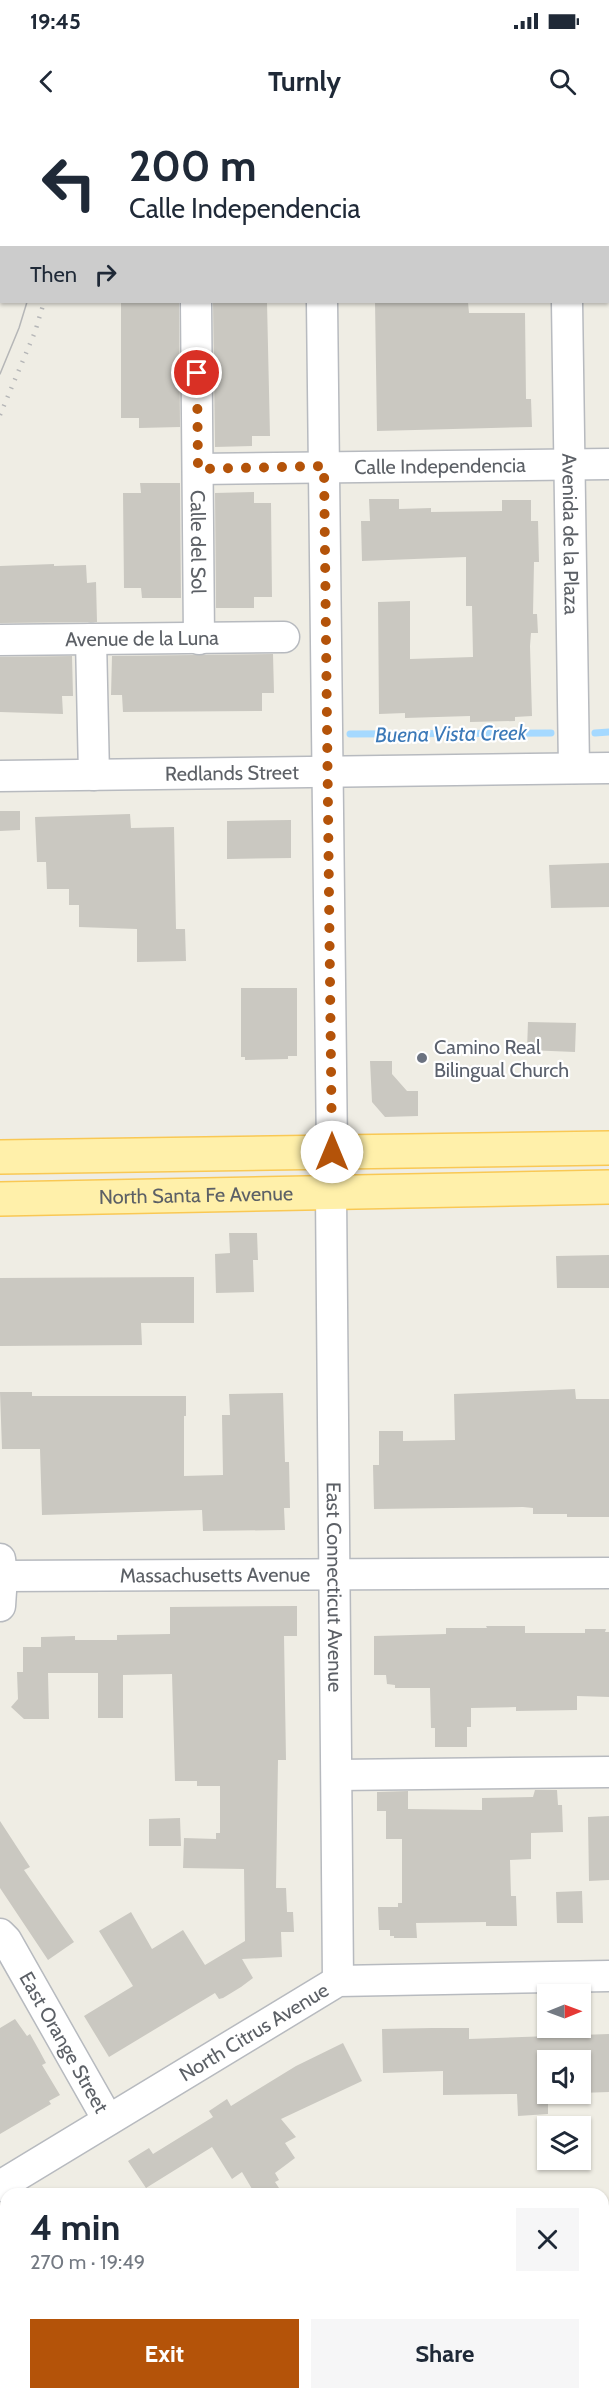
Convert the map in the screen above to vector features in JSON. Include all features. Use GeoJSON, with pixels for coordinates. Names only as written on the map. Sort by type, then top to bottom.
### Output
{"type":"FeatureCollection","features":[{"type":"Feature","properties":{"kind":"main road","name":"North Santa Fe Avenue"},"geometry":{"type":"LineString","coordinates":[[0,1157],[609,1148]]}},
{"type":"Feature","properties":{"kind":"main road","name":"North Santa Fe Avenue"},"geometry":{"type":"LineString","coordinates":[[0,1199],[609,1187]]}},
{"type":"Feature","properties":{"kind":"street","name":"Calle del Sol"},"geometry":{"type":"LineString","coordinates":[[196,303],[199,639]]}},
{"type":"Feature","properties":{"kind":"street"},"geometry":{"type":"LineString","coordinates":[[322,303],[332,1152]]}},
{"type":"Feature","properties":{"kind":"street","name":"Avenida de la Plaza"},"geometry":{"type":"LineString","coordinates":[[567,303],[574,768]]}},
{"type":"Feature","properties":{"kind":"street","name":"Calle Independencia"},"geometry":{"type":"LineString","coordinates":[[198,469],[609,464]]}},
{"type":"Feature","properties":{"kind":"street","name":"Avenue de la Luna"},"geometry":{"type":"LineString","coordinates":[[0,640],[284,637]]}},
{"type":"Feature","properties":{"kind":"street"},"geometry":{"type":"LineString","coordinates":[[91,639],[94,775]]}},
{"type":"Feature","properties":{"kind":"street","name":"Redlands Street"},"geometry":{"type":"LineString","coordinates":[[0,776],[609,768]]}},
{"type":"Feature","properties":{"kind":"street","name":"East Connecticut Avenue"},"geometry":{"type":"LineString","coordinates":[[331,1193],[338,1981]]}},
{"type":"Feature","properties":{"kind":"street"},"geometry":{"type":"LineString","coordinates":[[0,1606],[1,1567]]}},
{"type":"Feature","properties":{"kind":"street","name":"Massachusetts Avenue"},"geometry":{"type":"LineString","coordinates":[[1,1567],[336,1575],[609,1573]]}},
{"type":"Feature","properties":{"kind":"street"},"geometry":{"type":"LineString","coordinates":[[337,1775],[609,1772]]}},
{"type":"Feature","properties":{"kind":"street","name":"East Orange Street"},"geometry":{"type":"LineString","coordinates":[[0,1934],[6,1940],[108,2120]]}},
{"type":"Feature","properties":{"kind":"street","name":"North Citrus Avenue"},"geometry":{"type":"LineString","coordinates":[[0,2186],[338,1981],[609,1976]]}},
{"type":"Feature","properties":{"kind":"building"},"geometry":{"type":"Polygon","coordinates":[[[121,303],[179,303],[180,427],[139,428],[139,418],[121,418],[121,303]]]}},
{"type":"Feature","properties":{"kind":"building"},"geometry":{"type":"Polygon","coordinates":[[[213,303],[267,303],[270,436],[252,436],[252,446],[215,447],[213,303]]]}},
{"type":"Feature","properties":{"kind":"building"},"geometry":{"type":"Polygon","coordinates":[[[375,303],[468,303],[469,313],[525,313],[526,399],[531,399],[532,427],[377,431],[375,303]]]}},
{"type":"Feature","properties":{"kind":"building"},"geometry":{"type":"Polygon","coordinates":[[[140,483],[180,483],[181,598],[142,598],[141,588],[124,588],[123,493],[141,493],[140,483]]]}},
{"type":"Feature","properties":{"kind":"building"},"geometry":{"type":"Polygon","coordinates":[[[254,492],[254,503],[271,503],[272,597],[254,597],[254,608],[216,608],[215,493],[254,492]]]}},
{"type":"Feature","properties":{"kind":"building"},"geometry":{"type":"Polygon","coordinates":[[[369,499],[399,499],[399,509],[431,508],[431,512],[502,511],[502,500],[531,500],[531,521],[538,521],[539,562],[534,562],[533,614],[537,614],[538,633],[531,633],[530,646],[532,716],[515,717],[515,721],[470,722],[470,716],[405,718],[405,713],[379,714],[378,602],[410,601],[410,659],[473,657],[472,606],[466,606],[466,557],[362,561],[361,521],[370,521],[369,499]]]}},
{"type":"Feature","properties":{"kind":"building"},"geometry":{"type":"Polygon","coordinates":[[[54,564],[54,566],[86,565],[87,583],[96,582],[97,622],[0,623],[0,566],[54,564]]]}},
{"type":"Feature","properties":{"kind":"building"},"geometry":{"type":"Polygon","coordinates":[[[273,654],[274,693],[262,693],[262,711],[123,712],[122,695],[111,695],[112,656],[273,654]]]}},
{"type":"Feature","properties":{"kind":"building"},"geometry":{"type":"Polygon","coordinates":[[[72,656],[73,696],[62,696],[63,714],[0,712],[0,657],[72,656]]]}},
{"type":"Feature","properties":{"kind":"building"},"geometry":{"type":"Polygon","coordinates":[[[0,811],[20,811],[20,830],[0,831],[0,811]]]}},
{"type":"Feature","properties":{"kind":"building"},"geometry":{"type":"Polygon","coordinates":[[[130,814],[131,828],[174,827],[176,929],[185,929],[186,961],[137,962],[137,929],[79,927],[79,905],[69,905],[69,889],[47,889],[46,862],[37,862],[35,817],[130,814]]]}},
{"type":"Feature","properties":{"kind":"building"},"geometry":{"type":"Polygon","coordinates":[[[291,820],[291,858],[227,859],[227,821],[291,820]]]}},
{"type":"Feature","properties":{"kind":"building"},"geometry":{"type":"Polygon","coordinates":[[[609,863],[609,907],[551,908],[549,865],[609,863]]]}},
{"type":"Feature","properties":{"kind":"building"},"geometry":{"type":"Polygon","coordinates":[[[241,988],[297,988],[297,1056],[288,1056],[288,1059],[245,1060],[245,1057],[241,1057],[241,988]]]}},
{"type":"Feature","properties":{"kind":"building"},"geometry":{"type":"Polygon","coordinates":[[[528,1022],[576,1023],[575,1052],[527,1050],[528,1022]]]}},
{"type":"Feature","properties":{"kind":"building"},"geometry":{"type":"Polygon","coordinates":[[[370,1061],[392,1061],[392,1074],[407,1091],[418,1091],[418,1116],[385,1117],[372,1102],[370,1061]]]}},
{"type":"Feature","properties":{"kind":"building"},"geometry":{"type":"Polygon","coordinates":[[[229,1233],[257,1233],[258,1260],[253,1260],[254,1292],[216,1293],[215,1254],[230,1253],[229,1233]]]}},
{"type":"Feature","properties":{"kind":"building"},"geometry":{"type":"Polygon","coordinates":[[[609,1255],[609,1288],[557,1288],[556,1256],[609,1255]]]}},
{"type":"Feature","properties":{"kind":"building"},"geometry":{"type":"Polygon","coordinates":[[[194,1277],[194,1323],[141,1323],[142,1345],[0,1346],[0,1278],[194,1277]]]}},
{"type":"Feature","properties":{"kind":"building"},"geometry":{"type":"Polygon","coordinates":[[[575,1389],[576,1399],[609,1399],[609,1517],[533,1514],[533,1508],[523,1507],[374,1509],[373,1465],[379,1465],[379,1431],[403,1431],[403,1441],[455,1440],[454,1394],[575,1389]]]}},
{"type":"Feature","properties":{"kind":"building"},"geometry":{"type":"Polygon","coordinates":[[[0,1392],[32,1392],[32,1396],[186,1396],[184,1476],[223,1475],[222,1415],[230,1415],[229,1394],[283,1393],[285,1462],[289,1462],[290,1508],[284,1508],[285,1530],[203,1531],[202,1510],[42,1515],[40,1449],[2,1449],[0,1392]]]}},
{"type":"Feature","properties":{"kind":"building"},"geometry":{"type":"Polygon","coordinates":[[[297,1606],[297,1636],[284,1636],[286,1760],[278,1760],[276,1888],[286,1888],[287,1912],[293,1912],[294,1932],[281,1932],[282,1957],[242,1959],[253,1978],[241,1987],[219,1999],[215,1993],[109,2057],[84,2016],[133,1986],[99,1931],[131,1912],[152,1949],[183,1930],[205,1965],[245,1941],[244,1869],[183,1868],[184,1838],[216,1839],[216,1833],[220,1833],[220,1786],[197,1786],[197,1781],[175,1781],[172,1674],[123,1675],[123,1718],[98,1718],[98,1673],[48,1673],[49,1719],[24,1719],[11,1707],[18,1699],[17,1672],[23,1672],[23,1647],[41,1647],[41,1637],[75,1636],[75,1640],[117,1640],[117,1635],[170,1634],[170,1607],[297,1606]]]}},
{"type":"Feature","properties":{"kind":"building"},"geometry":{"type":"Polygon","coordinates":[[[486,1626],[525,1626],[525,1633],[585,1633],[585,1629],[606,1629],[605,1632],[609,1632],[609,1697],[577,1696],[577,1710],[516,1711],[516,1707],[471,1708],[471,1727],[467,1727],[467,1747],[435,1747],[435,1728],[431,1728],[430,1688],[395,1688],[395,1685],[387,1684],[386,1675],[374,1675],[374,1636],[446,1634],[446,1628],[487,1628],[486,1626]]]}},
{"type":"Feature","properties":{"kind":"building"},"geometry":{"type":"Polygon","coordinates":[[[535,1790],[557,1790],[558,1805],[562,1805],[563,1832],[531,1833],[531,1859],[510,1860],[511,1896],[516,1896],[517,1926],[486,1926],[486,1922],[416,1923],[417,1938],[394,1938],[390,1936],[390,1930],[379,1930],[378,1907],[398,1907],[398,1903],[402,1903],[402,1839],[386,1839],[386,1811],[377,1811],[377,1792],[408,1791],[408,1809],[482,1810],[482,1798],[533,1797],[535,1790]]]}},
{"type":"Feature","properties":{"kind":"building"},"geometry":{"type":"Polygon","coordinates":[[[609,1816],[609,1880],[589,1881],[588,1817],[609,1816]]]}},
{"type":"Feature","properties":{"kind":"building"},"geometry":{"type":"Polygon","coordinates":[[[180,1818],[181,1846],[149,1846],[149,1819],[180,1818]]]}},
{"type":"Feature","properties":{"kind":"building"},"geometry":{"type":"Polygon","coordinates":[[[0,1821],[30,1867],[24,1870],[74,1942],[48,1960],[0,1888],[0,1821]]]}},
{"type":"Feature","properties":{"kind":"building"},"geometry":{"type":"Polygon","coordinates":[[[582,1891],[583,1923],[557,1923],[556,1892],[582,1891]]]}},
{"type":"Feature","properties":{"kind":"building"},"geometry":{"type":"Polygon","coordinates":[[[15,2019],[27,2036],[30,2034],[46,2063],[42,2065],[60,2095],[49,2101],[51,2104],[0,2134],[0,2028],[15,2019]]]}},
{"type":"Feature","properties":{"kind":"building"},"geometry":{"type":"Polygon","coordinates":[[[469,2028],[469,2039],[537,2037],[591,2038],[591,2035],[609,2034],[609,2092],[591,2093],[591,2050],[537,2050],[537,2104],[548,2104],[548,2114],[518,2116],[517,2094],[443,2095],[443,2071],[383,2073],[382,2029],[469,2028]]]}},
{"type":"Feature","properties":{"kind":"building"},"geometry":{"type":"Polygon","coordinates":[[[343,2043],[362,2081],[281,2119],[296,2137],[285,2143],[295,2158],[275,2173],[279,2180],[275,2182],[279,2188],[251,2188],[242,2172],[232,2179],[212,2147],[146,2188],[128,2161],[149,2148],[153,2154],[213,2117],[209,2111],[227,2099],[231,2106],[296,2066],[343,2043]]]}},
{"type":"Feature","properties":{"kind":"waterway","name":"Buena Vista Creek"},"geometry":{"type":"LineString","coordinates":[[595,733],[609,732]]}},
{"type":"Feature","properties":{"kind":"waterway","name":"Buena Vista Creek"},"geometry":{"type":"LineString","coordinates":[[350,734],[551,733]]}},
{"type":"Feature","properties":{"kind":"tram line"},"geometry":{"type":"LineString","coordinates":[[0,374],[27,303]]}},
{"type":"Feature","properties":{"kind":"railway"},"geometry":{"type":"LineString","coordinates":[[0,415],[35,332],[44,303]]}},
{"type":"Feature","properties":{"kind":"place","name":"Camino Real Bilingual Church"},"geometry":{"type":"Point","coordinates":[422,1058]}},
{"type":"Feature","properties":{"kind":"route"},"geometry":{"type":"LineString","coordinates":[[197,373],[198,469],[324,466],[332,1152]]}}]}
